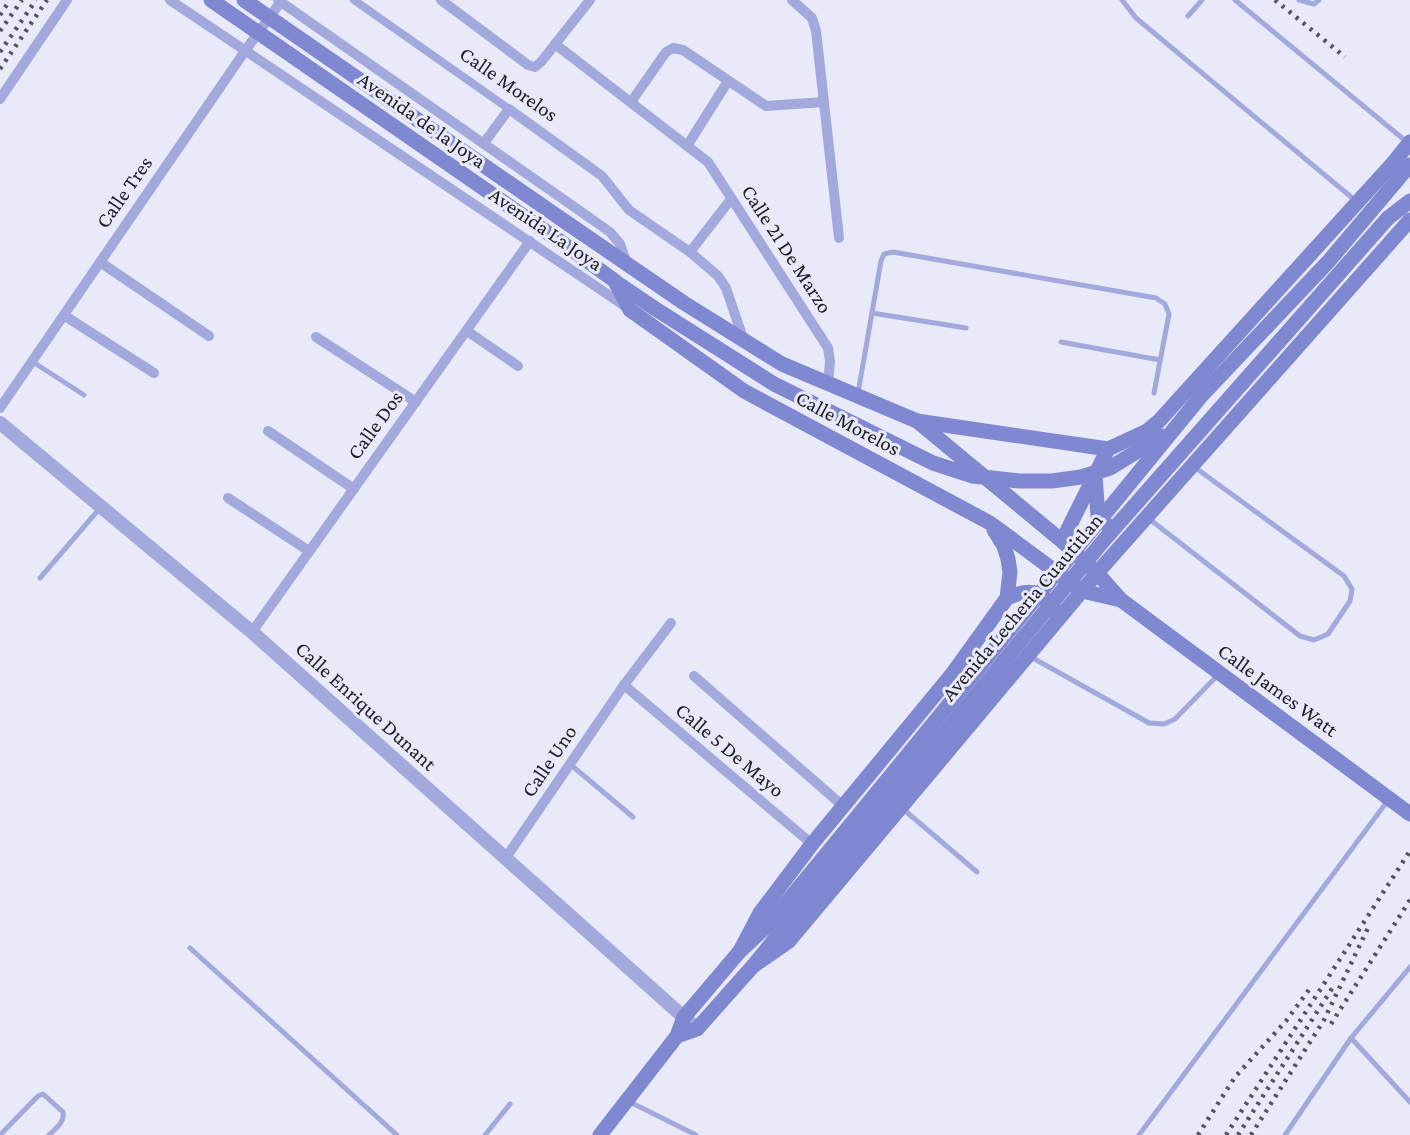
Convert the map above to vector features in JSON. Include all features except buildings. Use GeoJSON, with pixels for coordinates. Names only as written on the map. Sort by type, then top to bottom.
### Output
{"type":"FeatureCollection","features":[{"type":"Feature","properties":{"kind":"main road","name":"Avenida de la Joya"},"geometry":{"type":"LineString","coordinates":[[211,0],[654,308],[774,384],[933,463],[973,476],[1019,481],[1052,481],[1081,477],[1110,468],[1246,380]]}},
{"type":"Feature","properties":{"kind":"main road","name":"Avenida de la Joya"},"geometry":{"type":"LineString","coordinates":[[243,0],[623,261]]}},
{"type":"Feature","properties":{"kind":"main road"},"geometry":{"type":"LineString","coordinates":[[916,421],[1108,449],[1147,431],[1159,421],[1358,202],[1409,142]]}},
{"type":"Feature","properties":{"kind":"main road","name":"Avenida Lecheria Cuautitlan"},"geometry":{"type":"LineString","coordinates":[[740,951],[768,925],[1202,395],[1328,262],[1410,165]]}},
{"type":"Feature","properties":{"kind":"main road","name":"Avenida Lecheria Cuautitlan"},"geometry":{"type":"LineString","coordinates":[[697,1029],[753,966],[1104,540],[1388,218],[1410,201]]}},
{"type":"Feature","properties":{"kind":"main road"},"geometry":{"type":"LineString","coordinates":[[753,966],[789,941],[1146,516],[1410,220]]}},
{"type":"Feature","properties":{"kind":"main road","name":"Calle Morelos"},"geometry":{"type":"LineString","coordinates":[[623,261],[744,342],[782,364],[916,421],[1062,541],[1097,573]]}},
{"type":"Feature","properties":{"kind":"main road","name":"Calle Morelos"},"geometry":{"type":"LineString","coordinates":[[612,279],[630,310],[744,391],[990,523],[1082,591]]}},
{"type":"Feature","properties":{"kind":"main road"},"geometry":{"type":"LineString","coordinates":[[1062,541],[1108,449]]}},
{"type":"Feature","properties":{"kind":"main road"},"geometry":{"type":"LineString","coordinates":[[1095,473],[1098,516],[1110,528],[1132,533]]}},
{"type":"Feature","properties":{"kind":"main road"},"geometry":{"type":"LineString","coordinates":[[600,1135],[677,1036],[684,1017],[740,951],[760,913],[812,844],[953,673],[1007,598],[1010,572],[1008,558],[1004,546],[990,523]]}},
{"type":"Feature","properties":{"kind":"main road","name":"Calle James Watt"},"geometry":{"type":"LineString","coordinates":[[1097,573],[1121,600],[1410,814]]}},
{"type":"Feature","properties":{"kind":"main road","name":"Calle James Watt"},"geometry":{"type":"LineString","coordinates":[[1082,591],[1121,600]]}},
{"type":"Feature","properties":{"kind":"main road"},"geometry":{"type":"LineString","coordinates":[[1007,598],[1021,592],[1036,592],[1060,617]]}},
{"type":"Feature","properties":{"kind":"main road"},"geometry":{"type":"LineString","coordinates":[[677,1036],[697,1029]]}},
{"type":"Feature","properties":{"kind":"street"},"geometry":{"type":"LineString","coordinates":[[0,99],[67,0]]}},
{"type":"Feature","properties":{"kind":"street","name":"Avenida La Joya"},"geometry":{"type":"LineString","coordinates":[[170,0],[630,310]]}},
{"type":"Feature","properties":{"kind":"street","name":"Calle Morelos"},"geometry":{"type":"LineString","coordinates":[[354,0],[602,176],[629,210],[690,252],[718,276],[726,288],[744,342]]}},
{"type":"Feature","properties":{"kind":"street"},"geometry":{"type":"LineString","coordinates":[[441,0],[528,65],[535,67],[541,63],[590,0]]}},
{"type":"Feature","properties":{"kind":"street"},"geometry":{"type":"LineString","coordinates":[[792,0],[812,18],[814,24],[839,238]]}},
{"type":"Feature","properties":{"kind":"street","name":"Avenida La Joya"},"geometry":{"type":"LineString","coordinates":[[280,1],[610,232],[620,244],[623,261]]}},
{"type":"Feature","properties":{"kind":"street","name":"Calle Tres"},"geometry":{"type":"LineString","coordinates":[[0,408],[280,1]]}},
{"type":"Feature","properties":{"kind":"street","name":"Calle 21 De Marzo"},"geometry":{"type":"LineString","coordinates":[[555,44],[708,162],[828,348],[830,361],[828,384]]}},
{"type":"Feature","properties":{"kind":"street"},"geometry":{"type":"LineString","coordinates":[[631,102],[666,52],[673,48],[683,50],[766,106],[824,102]]}},
{"type":"Feature","properties":{"kind":"street"},"geometry":{"type":"LineString","coordinates":[[687,146],[728,81]]}},
{"type":"Feature","properties":{"kind":"street"},"geometry":{"type":"LineString","coordinates":[[484,143],[509,109]]}},
{"type":"Feature","properties":{"kind":"street"},"geometry":{"type":"LineString","coordinates":[[690,252],[732,199]]}},
{"type":"Feature","properties":{"kind":"street","name":"Calle Dos"},"geometry":{"type":"LineString","coordinates":[[252,632],[530,241]]}},
{"type":"Feature","properties":{"kind":"street"},"geometry":{"type":"LineString","coordinates":[[100,262],[209,336]]}},
{"type":"Feature","properties":{"kind":"street"},"geometry":{"type":"LineString","coordinates":[[65,316],[154,373]]}},
{"type":"Feature","properties":{"kind":"street"},"geometry":{"type":"LineString","coordinates":[[467,331],[518,366]]}},
{"type":"Feature","properties":{"kind":"street"},"geometry":{"type":"LineString","coordinates":[[316,337],[416,402]]}},
{"type":"Feature","properties":{"kind":"street","name":"Calle Enrique Dunant"},"geometry":{"type":"LineString","coordinates":[[0,423],[252,632],[697,1029]]}},
{"type":"Feature","properties":{"kind":"street"},"geometry":{"type":"LineString","coordinates":[[268,431],[354,489]]}},
{"type":"Feature","properties":{"kind":"street"},"geometry":{"type":"LineString","coordinates":[[228,498],[309,551]]}},
{"type":"Feature","properties":{"kind":"street","name":"Calle Uno"},"geometry":{"type":"LineString","coordinates":[[505,859],[624,685],[671,623]]}},
{"type":"Feature","properties":{"kind":"street"},"geometry":{"type":"LineString","coordinates":[[694,676],[843,806]]}},
{"type":"Feature","properties":{"kind":"street","name":"Calle 5 De Mayo"},"geometry":{"type":"LineString","coordinates":[[624,685],[812,844]]}},
{"type":"Feature","properties":{"kind":"lane"},"geometry":{"type":"LineString","coordinates":[[1122,0],[1136,18],[1358,202]]}},
{"type":"Feature","properties":{"kind":"lane"},"geometry":{"type":"LineString","coordinates":[[1188,16],[1202,0]]}},
{"type":"Feature","properties":{"kind":"lane"},"geometry":{"type":"LineString","coordinates":[[1235,0],[1409,142]]}},
{"type":"Feature","properties":{"kind":"lane"},"geometry":{"type":"LineString","coordinates":[[1299,0],[1314,4],[1319,0]]}},
{"type":"Feature","properties":{"kind":"lane"},"geometry":{"type":"LineString","coordinates":[[858,397],[881,261],[884,254],[893,252],[1156,298],[1165,304],[1169,314],[1154,393]]}},
{"type":"Feature","properties":{"kind":"lane"},"geometry":{"type":"LineString","coordinates":[[872,312],[966,328]]}},
{"type":"Feature","properties":{"kind":"lane"},"geometry":{"type":"LineString","coordinates":[[1061,342],[1160,360]]}},
{"type":"Feature","properties":{"kind":"lane"},"geometry":{"type":"LineString","coordinates":[[33,362],[84,395]]}},
{"type":"Feature","properties":{"kind":"lane"},"geometry":{"type":"LineString","coordinates":[[1146,516],[1300,636],[1314,640],[1328,633],[1350,601],[1352,589],[1344,576],[1192,465]]}},
{"type":"Feature","properties":{"kind":"lane"},"geometry":{"type":"LineString","coordinates":[[40,578],[101,507]]}},
{"type":"Feature","properties":{"kind":"lane"},"geometry":{"type":"LineString","coordinates":[[1028,655],[1149,723],[1164,724],[1175,719],[1220,674]]}},
{"type":"Feature","properties":{"kind":"lane"},"geometry":{"type":"LineString","coordinates":[[571,765],[633,817]]}},
{"type":"Feature","properties":{"kind":"lane"},"geometry":{"type":"LineString","coordinates":[[1139,1135],[1389,798]]}},
{"type":"Feature","properties":{"kind":"lane"},"geometry":{"type":"LineString","coordinates":[[901,808],[976,872]]}},
{"type":"Feature","properties":{"kind":"lane"},"geometry":{"type":"LineString","coordinates":[[190,948],[397,1135]]}},
{"type":"Feature","properties":{"kind":"lane"},"geometry":{"type":"LineString","coordinates":[[1285,1135],[1351,1038],[1410,968]]}},
{"type":"Feature","properties":{"kind":"lane"},"geometry":{"type":"LineString","coordinates":[[1351,1038],[1410,1102]]}},
{"type":"Feature","properties":{"kind":"lane"},"geometry":{"type":"LineString","coordinates":[[0,1135],[43,1094],[63,1112],[64,1118],[49,1135]]}},
{"type":"Feature","properties":{"kind":"lane"},"geometry":{"type":"LineString","coordinates":[[628,1101],[696,1135]]}},
{"type":"Feature","properties":{"kind":"lane"},"geometry":{"type":"LineString","coordinates":[[485,1135],[510,1104]]}},
{"type":"Feature","properties":{"kind":"railway"},"geometry":{"type":"LineString","coordinates":[[0,15],[10,0]]}},
{"type":"Feature","properties":{"kind":"railway"},"geometry":{"type":"LineString","coordinates":[[0,31],[22,0]]}},
{"type":"Feature","properties":{"kind":"railway"},"geometry":{"type":"LineString","coordinates":[[0,52],[36,0]]}},
{"type":"Feature","properties":{"kind":"railway"},"geometry":{"type":"LineString","coordinates":[[0,69],[47,0]]}},
{"type":"Feature","properties":{"kind":"railway"},"geometry":{"type":"LineString","coordinates":[[1275,0],[1345,57]]}},
{"type":"Feature","properties":{"kind":"railway"},"geometry":{"type":"LineString","coordinates":[[1226,1135],[1410,851]]}},
{"type":"Feature","properties":{"kind":"railway"},"geometry":{"type":"LineString","coordinates":[[1331,1024],[1410,900]]}},
{"type":"Feature","properties":{"kind":"railway"},"geometry":{"type":"LineString","coordinates":[[1251,1135],[1324,1020],[1368,928]]}},
{"type":"Feature","properties":{"kind":"railway"},"geometry":{"type":"LineString","coordinates":[[1198,1135],[1235,1077],[1286,1021],[1311,987]]}},
{"type":"Feature","properties":{"kind":"railway"},"geometry":{"type":"LineString","coordinates":[[1238,1135],[1333,987]]}}]}
